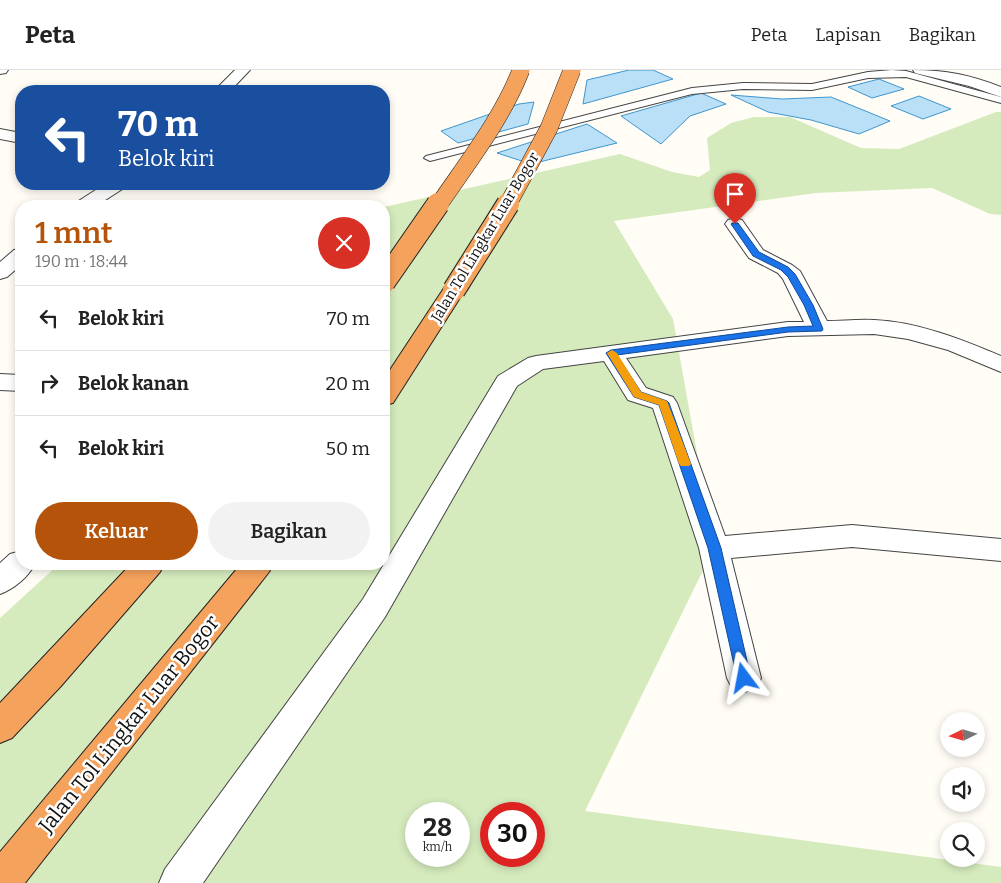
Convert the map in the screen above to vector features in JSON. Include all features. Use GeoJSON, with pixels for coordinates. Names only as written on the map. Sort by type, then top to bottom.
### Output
{"type":"FeatureCollection","features":[{"type":"Feature","properties":{"kind":"highway"},"geometry":{"type":"LineString","coordinates":[[390,273],[468,162],[513,90],[521,70]]}},
{"type":"Feature","properties":{"kind":"highway","name":"Jalan Tol Lingkar Luar Bogor"},"geometry":{"type":"LineString","coordinates":[[390,388],[528,171],[565,92],[572,70]]}},
{"type":"Feature","properties":{"kind":"highway"},"geometry":{"type":"LineString","coordinates":[[0,727],[49,676],[144,570]]}},
{"type":"Feature","properties":{"kind":"highway","name":"Jalan Tol Lingkar Luar Bogor"},"geometry":{"type":"LineString","coordinates":[[0,883],[253,570]]}},
{"type":"Feature","properties":{"kind":"street"},"geometry":{"type":"LineString","coordinates":[[228,85],[243,70]]}},
{"type":"Feature","properties":{"kind":"street"},"geometry":{"type":"LineString","coordinates":[[920,70],[974,82],[1001,92]]}},
{"type":"Feature","properties":{"kind":"street"},"geometry":{"type":"LineString","coordinates":[[0,134],[15,137]]}},
{"type":"Feature","properties":{"kind":"street"},"geometry":{"type":"LineString","coordinates":[[93,200],[108,190]]}},
{"type":"Feature","properties":{"kind":"street"},"geometry":{"type":"LineString","coordinates":[[735,224],[756,254],[784,269],[792,276],[819,329]]}},
{"type":"Feature","properties":{"kind":"street"},"geometry":{"type":"LineString","coordinates":[[0,273],[15,259]]}},
{"type":"Feature","properties":{"kind":"street"},"geometry":{"type":"LineString","coordinates":[[179,883],[374,608],[507,381],[536,364],[788,329],[874,327],[910,332],[956,345],[1001,365]]}},
{"type":"Feature","properties":{"kind":"street"},"geometry":{"type":"LineString","coordinates":[[611,353],[637,394],[664,403],[714,548],[744,678]]}},
{"type":"Feature","properties":{"kind":"street"},"geometry":{"type":"LineString","coordinates":[[0,382],[15,383]]}},
{"type":"Feature","properties":{"kind":"street"},"geometry":{"type":"LineString","coordinates":[[714,548],[852,536],[1001,550]]}},
{"type":"Feature","properties":{"kind":"street"},"geometry":{"type":"LineString","coordinates":[[0,582],[15,568]]}},
{"type":"Feature","properties":{"kind":"lane"},"geometry":{"type":"LineString","coordinates":[[430,158],[692,91],[732,87],[812,87],[830,84],[856,74],[876,70],[891,70],[1001,100]]}},
{"type":"Feature","properties":{"kind":"green space"},"geometry":{"type":"Polygon","coordinates":[[[996,112],[1001,112],[1001,215],[990,214],[932,188],[816,193],[614,221],[673,319],[714,548],[585,811],[940,859],[940,867],[985,867],[985,865],[1001,867],[1001,883],[0,883],[0,618],[52,570],[390,570],[390,206],[620,154],[672,172],[699,177],[710,170],[707,138],[731,123],[754,117],[790,117],[861,148],[899,149],[996,112]]]}},
{"type":"Feature","properties":{"kind":"water"},"geometry":{"type":"Polygon","coordinates":[[[629,70],[653,70],[673,79],[583,104],[587,80],[629,70]]]}},
{"type":"Feature","properties":{"kind":"water"},"geometry":{"type":"Polygon","coordinates":[[[879,79],[904,89],[872,98],[848,87],[879,79]]]}},
{"type":"Feature","properties":{"kind":"water"},"geometry":{"type":"Polygon","coordinates":[[[701,93],[726,104],[690,116],[661,144],[621,116],[701,93]]]}},
{"type":"Feature","properties":{"kind":"water"},"geometry":{"type":"Polygon","coordinates":[[[731,95],[782,99],[831,97],[890,121],[859,134],[811,120],[768,112],[731,95]]]}},
{"type":"Feature","properties":{"kind":"water"},"geometry":{"type":"Polygon","coordinates":[[[919,96],[951,109],[923,119],[891,106],[919,96]]]}},
{"type":"Feature","properties":{"kind":"water"},"geometry":{"type":"Polygon","coordinates":[[[534,102],[528,124],[458,143],[441,131],[519,104],[534,102]]]}},
{"type":"Feature","properties":{"kind":"water"},"geometry":{"type":"Polygon","coordinates":[[[587,124],[617,143],[531,164],[497,153],[587,124]]]}},
{"type":"Feature","properties":{"kind":"slow traffic"},"geometry":{"type":"LineString","coordinates":[[612,353],[637,394],[664,403],[685,464]]}},
{"type":"Feature","properties":{"kind":"route"},"geometry":{"type":"LineString","coordinates":[[735,224],[756,254],[784,269],[792,276],[819,329],[788,329],[611,353],[637,394],[664,403],[714,548],[744,678]]}}]}
